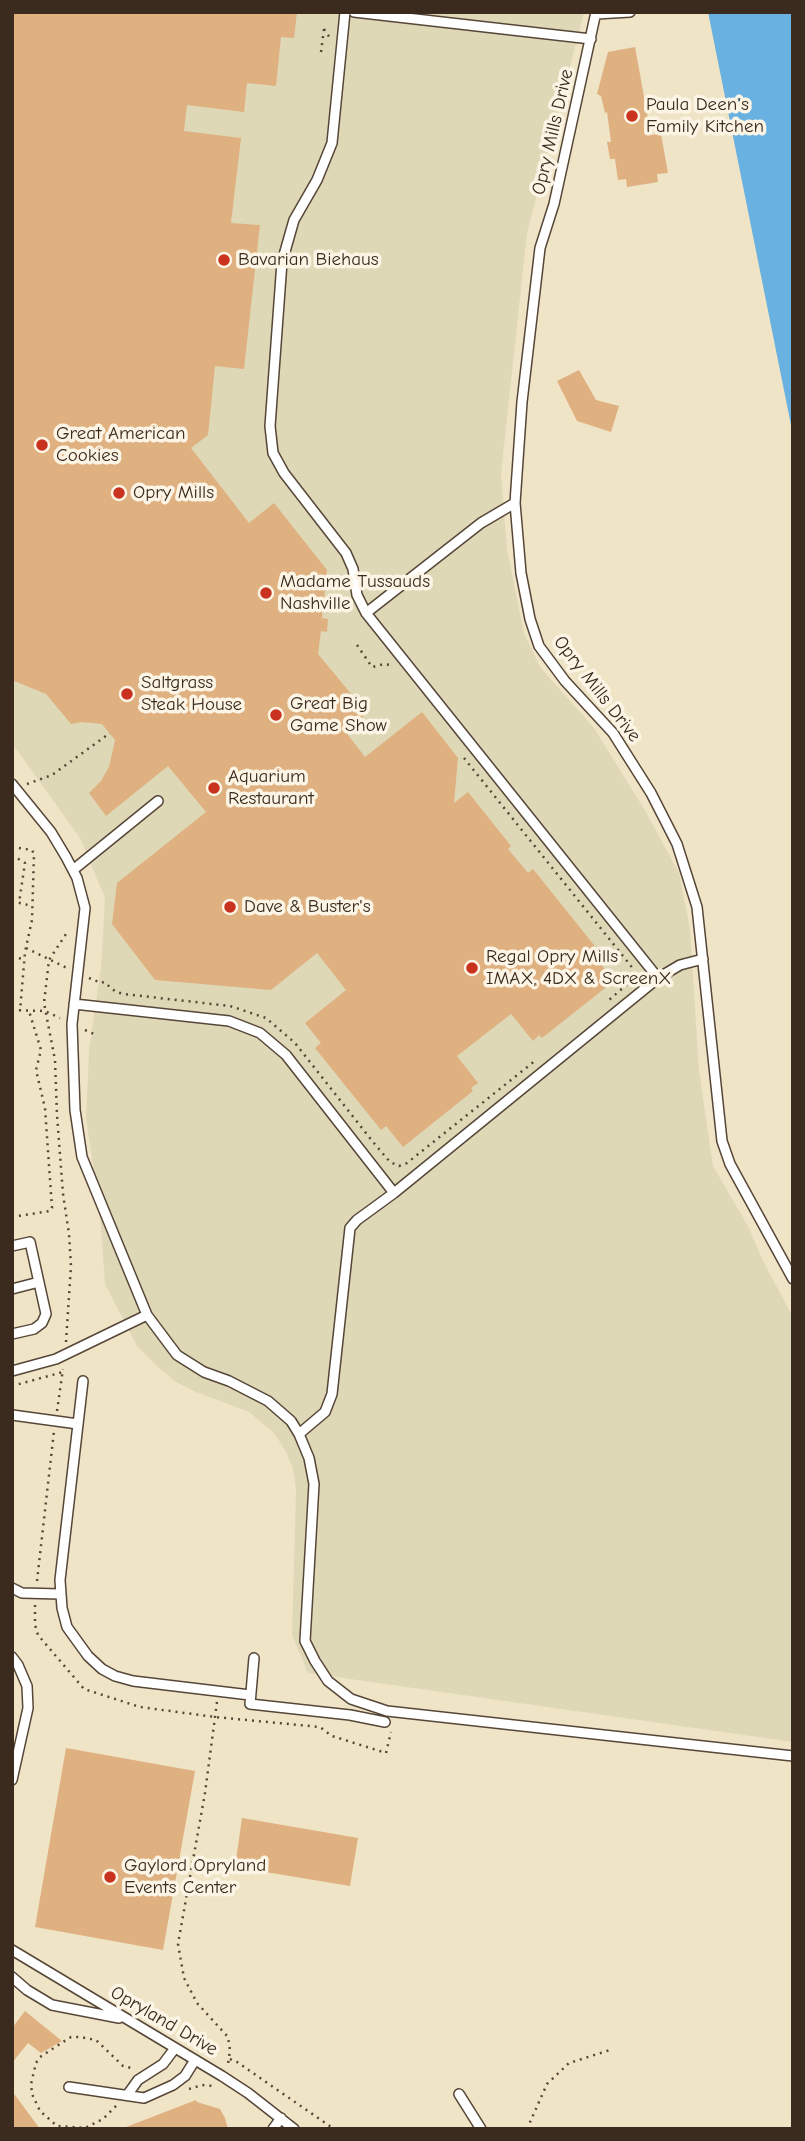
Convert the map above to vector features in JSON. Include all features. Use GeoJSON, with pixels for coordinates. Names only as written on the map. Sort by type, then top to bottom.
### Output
{"type":"FeatureCollection","features":[{"type":"Feature","properties":{"kind":"lane"},"geometry":{"type":"LineString","coordinates":[[345,12],[332,143],[317,180],[294,220],[282,262],[270,426],[273,453],[284,473],[346,554],[353,569],[357,595],[366,613],[658,978]]}},
{"type":"Feature","properties":{"kind":"lane"},"geometry":{"type":"LineString","coordinates":[[354,12],[591,39]]}},
{"type":"Feature","properties":{"kind":"lane"},"geometry":{"type":"LineString","coordinates":[[596,13],[630,12]]}},
{"type":"Feature","properties":{"kind":"lane","name":"Opry Mills Drive"},"geometry":{"type":"LineString","coordinates":[[596,13],[553,209],[540,248],[522,402],[515,503],[521,573],[530,619],[539,646],[565,681],[613,733],[677,844],[697,907],[722,1141],[730,1164],[793,1279]]}},
{"type":"Feature","properties":{"kind":"lane"},"geometry":{"type":"LineString","coordinates":[[366,613],[481,523],[515,503]]}},
{"type":"Feature","properties":{"kind":"lane"},"geometry":{"type":"LineString","coordinates":[[14,788],[51,832],[73,870],[85,908],[72,1024],[75,1110],[82,1157],[147,1315],[177,1355],[204,1372],[229,1381],[268,1401],[291,1421],[309,1458],[314,1484],[305,1641],[321,1672],[351,1699],[369,1706],[396,1711],[793,1756]]}},
{"type":"Feature","properties":{"kind":"lane"},"geometry":{"type":"LineString","coordinates":[[73,870],[158,801]]}},
{"type":"Feature","properties":{"kind":"lane"},"geometry":{"type":"LineString","coordinates":[[299,1434],[325,1412],[332,1394],[350,1228],[658,978],[680,965],[703,959]]}},
{"type":"Feature","properties":{"kind":"lane"},"geometry":{"type":"LineString","coordinates":[[74,1004],[229,1021],[260,1033],[286,1055],[394,1193]]}},
{"type":"Feature","properties":{"kind":"lane"},"geometry":{"type":"LineString","coordinates":[[12,1246],[30,1242],[46,1314],[42,1323],[34,1329],[12,1334]]}},
{"type":"Feature","properties":{"kind":"lane"},"geometry":{"type":"LineString","coordinates":[[12,1289],[39,1282]]}},
{"type":"Feature","properties":{"kind":"lane"},"geometry":{"type":"LineString","coordinates":[[12,1371],[65,1354],[147,1315]]}},
{"type":"Feature","properties":{"kind":"lane"},"geometry":{"type":"LineString","coordinates":[[83,1381],[60,1594],[67,1627],[82,1650],[102,1669],[133,1681],[218,1691],[250,1699],[385,1721]]}},
{"type":"Feature","properties":{"kind":"lane"},"geometry":{"type":"LineString","coordinates":[[12,1415],[78,1424]]}},
{"type":"Feature","properties":{"kind":"lane"},"geometry":{"type":"LineString","coordinates":[[12,1588],[22,1593],[60,1594]]}},
{"type":"Feature","properties":{"kind":"lane"},"geometry":{"type":"LineString","coordinates":[[12,1657],[18,1664],[27,1686],[28,1708],[12,1780]]}},
{"type":"Feature","properties":{"kind":"lane"},"geometry":{"type":"LineString","coordinates":[[250,1699],[254,1658]]}},
{"type":"Feature","properties":{"kind":"lane","name":"Opryland Drive"},"geometry":{"type":"LineString","coordinates":[[12,1950],[222,2076],[291,2128]]}},
{"type":"Feature","properties":{"kind":"lane"},"geometry":{"type":"LineString","coordinates":[[12,1977],[27,1990],[52,2004],[127,2020]]}},
{"type":"Feature","properties":{"kind":"lane"},"geometry":{"type":"LineString","coordinates":[[128,2094],[138,2080],[163,2064],[175,2048]]}},
{"type":"Feature","properties":{"kind":"lane"},"geometry":{"type":"LineString","coordinates":[[69,2087],[144,2098],[173,2085],[185,2076],[195,2060]]}},
{"type":"Feature","properties":{"kind":"lane"},"geometry":{"type":"LineString","coordinates":[[459,2094],[481,2129]]}},
{"type":"Feature","properties":{"kind":"lane"},"geometry":{"type":"LineString","coordinates":[[273,2129],[281,2118]]}},
{"type":"Feature","properties":{"kind":"path"},"geometry":{"type":"LineString","coordinates":[[321,52],[324,30]]}},
{"type":"Feature","properties":{"kind":"path"},"geometry":{"type":"LineString","coordinates":[[357,645],[372,667]]}},
{"type":"Feature","properties":{"kind":"path"},"geometry":{"type":"LineString","coordinates":[[14,788],[52,775],[110,733]]}},
{"type":"Feature","properties":{"kind":"path"},"geometry":{"type":"LineString","coordinates":[[464,758],[631,966],[631,981],[606,1003]]}},
{"type":"Feature","properties":{"kind":"path"},"geometry":{"type":"LineString","coordinates":[[12,847],[32,850],[32,920],[24,959],[20,1011]]}},
{"type":"Feature","properties":{"kind":"path"},"geometry":{"type":"LineString","coordinates":[[12,855],[24,860],[19,902]]}},
{"type":"Feature","properties":{"kind":"path"},"geometry":{"type":"LineString","coordinates":[[24,874],[33,875]]}},
{"type":"Feature","properties":{"kind":"path"},"geometry":{"type":"LineString","coordinates":[[12,901],[33,906]]}},
{"type":"Feature","properties":{"kind":"path"},"geometry":{"type":"LineString","coordinates":[[68,931],[48,960],[44,1003],[55,1060],[57,1115],[71,1266],[65,1354],[36,1593],[35,1626],[38,1635],[84,1689],[140,1707],[320,1727],[332,1736],[386,1753],[396,1711]]}},
{"type":"Feature","properties":{"kind":"path"},"geometry":{"type":"LineString","coordinates":[[26,948],[48,960],[104,982],[116,992],[230,1006],[266,1017],[295,1043],[373,1142],[390,1162],[399,1166],[407,1163],[541,1056]]}},
{"type":"Feature","properties":{"kind":"path"},"geometry":{"type":"LineString","coordinates":[[12,957],[24,959]]}},
{"type":"Feature","properties":{"kind":"path"},"geometry":{"type":"LineString","coordinates":[[12,1010],[45,1011],[94,1034]]}},
{"type":"Feature","properties":{"kind":"path"},"geometry":{"type":"LineString","coordinates":[[12,1217],[50,1211],[52,1208],[46,1108],[36,1070],[41,1050],[29,1011]]}},
{"type":"Feature","properties":{"kind":"path"},"geometry":{"type":"LineString","coordinates":[[12,1385],[63,1372]]}},
{"type":"Feature","properties":{"kind":"path"},"geometry":{"type":"LineString","coordinates":[[218,1691],[205,1793],[178,1944],[184,1978],[197,2003],[228,2037],[230,2059],[222,2076]]}},
{"type":"Feature","properties":{"kind":"path"},"geometry":{"type":"LineString","coordinates":[[527,2129],[547,2084],[569,2063],[610,2050]]}},
{"type":"Feature","properties":{"kind":"path"},"geometry":{"type":"LineString","coordinates":[[230,2059],[334,2129]]}},
{"type":"Feature","properties":{"kind":"shaded area","name":"Opry Mills"},"geometry":{"type":"Polygon","coordinates":[[[12,12],[584,12],[527,233],[501,474],[507,549],[524,633],[540,667],[594,728],[646,812],[679,873],[690,929],[699,1070],[713,1166],[749,1228],[793,1317],[793,1742],[308,1673],[292,1635],[296,1490],[293,1468],[285,1450],[274,1433],[249,1412],[196,1392],[176,1382],[158,1367],[137,1346],[105,1284],[100,1214],[86,1118],[89,1051],[101,967],[105,898],[80,838],[12,743],[12,12]]]}},
{"type":"Feature","properties":{"kind":"water"},"geometry":{"type":"Polygon","coordinates":[[[708,12],[793,12],[793,435],[708,12]]]}},
{"type":"Feature","properties":{"kind":"building","name":"Opry Mills"},"geometry":{"type":"Polygon","coordinates":[[[12,12],[297,12],[294,38],[281,37],[276,86],[247,83],[244,112],[187,105],[184,131],[241,138],[231,223],[260,225],[244,369],[215,366],[208,435],[191,448],[249,523],[274,503],[327,570],[322,618],[328,619],[327,632],[321,631],[318,654],[367,713],[345,731],[365,757],[422,712],[458,758],[454,803],[468,792],[511,846],[508,849],[528,873],[533,869],[602,955],[597,959],[614,981],[542,1038],[539,1035],[533,1041],[511,1014],[457,1056],[478,1083],[471,1088],[473,1091],[403,1147],[386,1126],[381,1130],[315,1048],[321,1043],[305,1023],[346,990],[317,953],[271,990],[155,980],[112,924],[117,883],[206,812],[168,766],[106,816],[89,793],[101,781],[109,767],[115,740],[102,724],[71,724],[46,694],[12,680],[12,12]]]}},
{"type":"Feature","properties":{"kind":"building","name":"Paula Deen's Family Kitchen"},"geometry":{"type":"Polygon","coordinates":[[[635,47],[651,135],[661,134],[668,173],[657,174],[658,182],[627,187],[626,179],[618,180],[615,159],[610,159],[607,112],[605,113],[601,96],[597,94],[608,52],[635,47]]]}},
{"type":"Feature","properties":{"kind":"building"},"geometry":{"type":"Polygon","coordinates":[[[579,370],[596,400],[619,406],[611,432],[577,421],[557,381],[579,370]]]}},
{"type":"Feature","properties":{"kind":"building","name":"Gaylord Opryland Events Center"},"geometry":{"type":"Polygon","coordinates":[[[66,1748],[195,1771],[163,1950],[35,1927],[66,1748]]]}},
{"type":"Feature","properties":{"kind":"building"},"geometry":{"type":"Polygon","coordinates":[[[242,1818],[358,1838],[350,1886],[235,1867],[242,1818]]]}},
{"type":"Feature","properties":{"kind":"building"},"geometry":{"type":"Polygon","coordinates":[[[25,2011],[62,2041],[41,2053],[28,2043],[12,2063],[12,2028],[25,2011]]]}},
{"type":"Feature","properties":{"kind":"building"},"geometry":{"type":"Polygon","coordinates":[[[12,2091],[40,2129],[12,2129],[12,2091]]]}},
{"type":"Feature","properties":{"kind":"building"},"geometry":{"type":"Polygon","coordinates":[[[196,2100],[220,2109],[228,2129],[121,2129],[196,2100]]]}},
{"type":"Feature","properties":{"kind":"place","name":"Paula Deen's Family Kitchen"},"geometry":{"type":"Point","coordinates":[632,116]}},
{"type":"Feature","properties":{"kind":"place","name":"Bavarian Biehaus"},"geometry":{"type":"Point","coordinates":[224,260]}},
{"type":"Feature","properties":{"kind":"place","name":"Great American Cookies"},"geometry":{"type":"Point","coordinates":[42,445]}},
{"type":"Feature","properties":{"kind":"place","name":"Opry Mills"},"geometry":{"type":"Point","coordinates":[119,493]}},
{"type":"Feature","properties":{"kind":"place","name":"Madame Tussauds Nashville"},"geometry":{"type":"Point","coordinates":[266,593]}},
{"type":"Feature","properties":{"kind":"place","name":"Saltgrass Steak House"},"geometry":{"type":"Point","coordinates":[127,694]}},
{"type":"Feature","properties":{"kind":"place","name":"Great Big Game Show"},"geometry":{"type":"Point","coordinates":[276,715]}},
{"type":"Feature","properties":{"kind":"place","name":"Aquarium Restaurant"},"geometry":{"type":"Point","coordinates":[214,788]}},
{"type":"Feature","properties":{"kind":"place","name":"Dave & Buster's"},"geometry":{"type":"Point","coordinates":[230,907]}},
{"type":"Feature","properties":{"kind":"place","name":"Regal Opry Mills IMAX, 4DX & ScreenX"},"geometry":{"type":"Point","coordinates":[472,968]}},
{"type":"Feature","properties":{"kind":"place","name":"Gaylord Opryland Events Center"},"geometry":{"type":"Point","coordinates":[110,1877]}}]}
